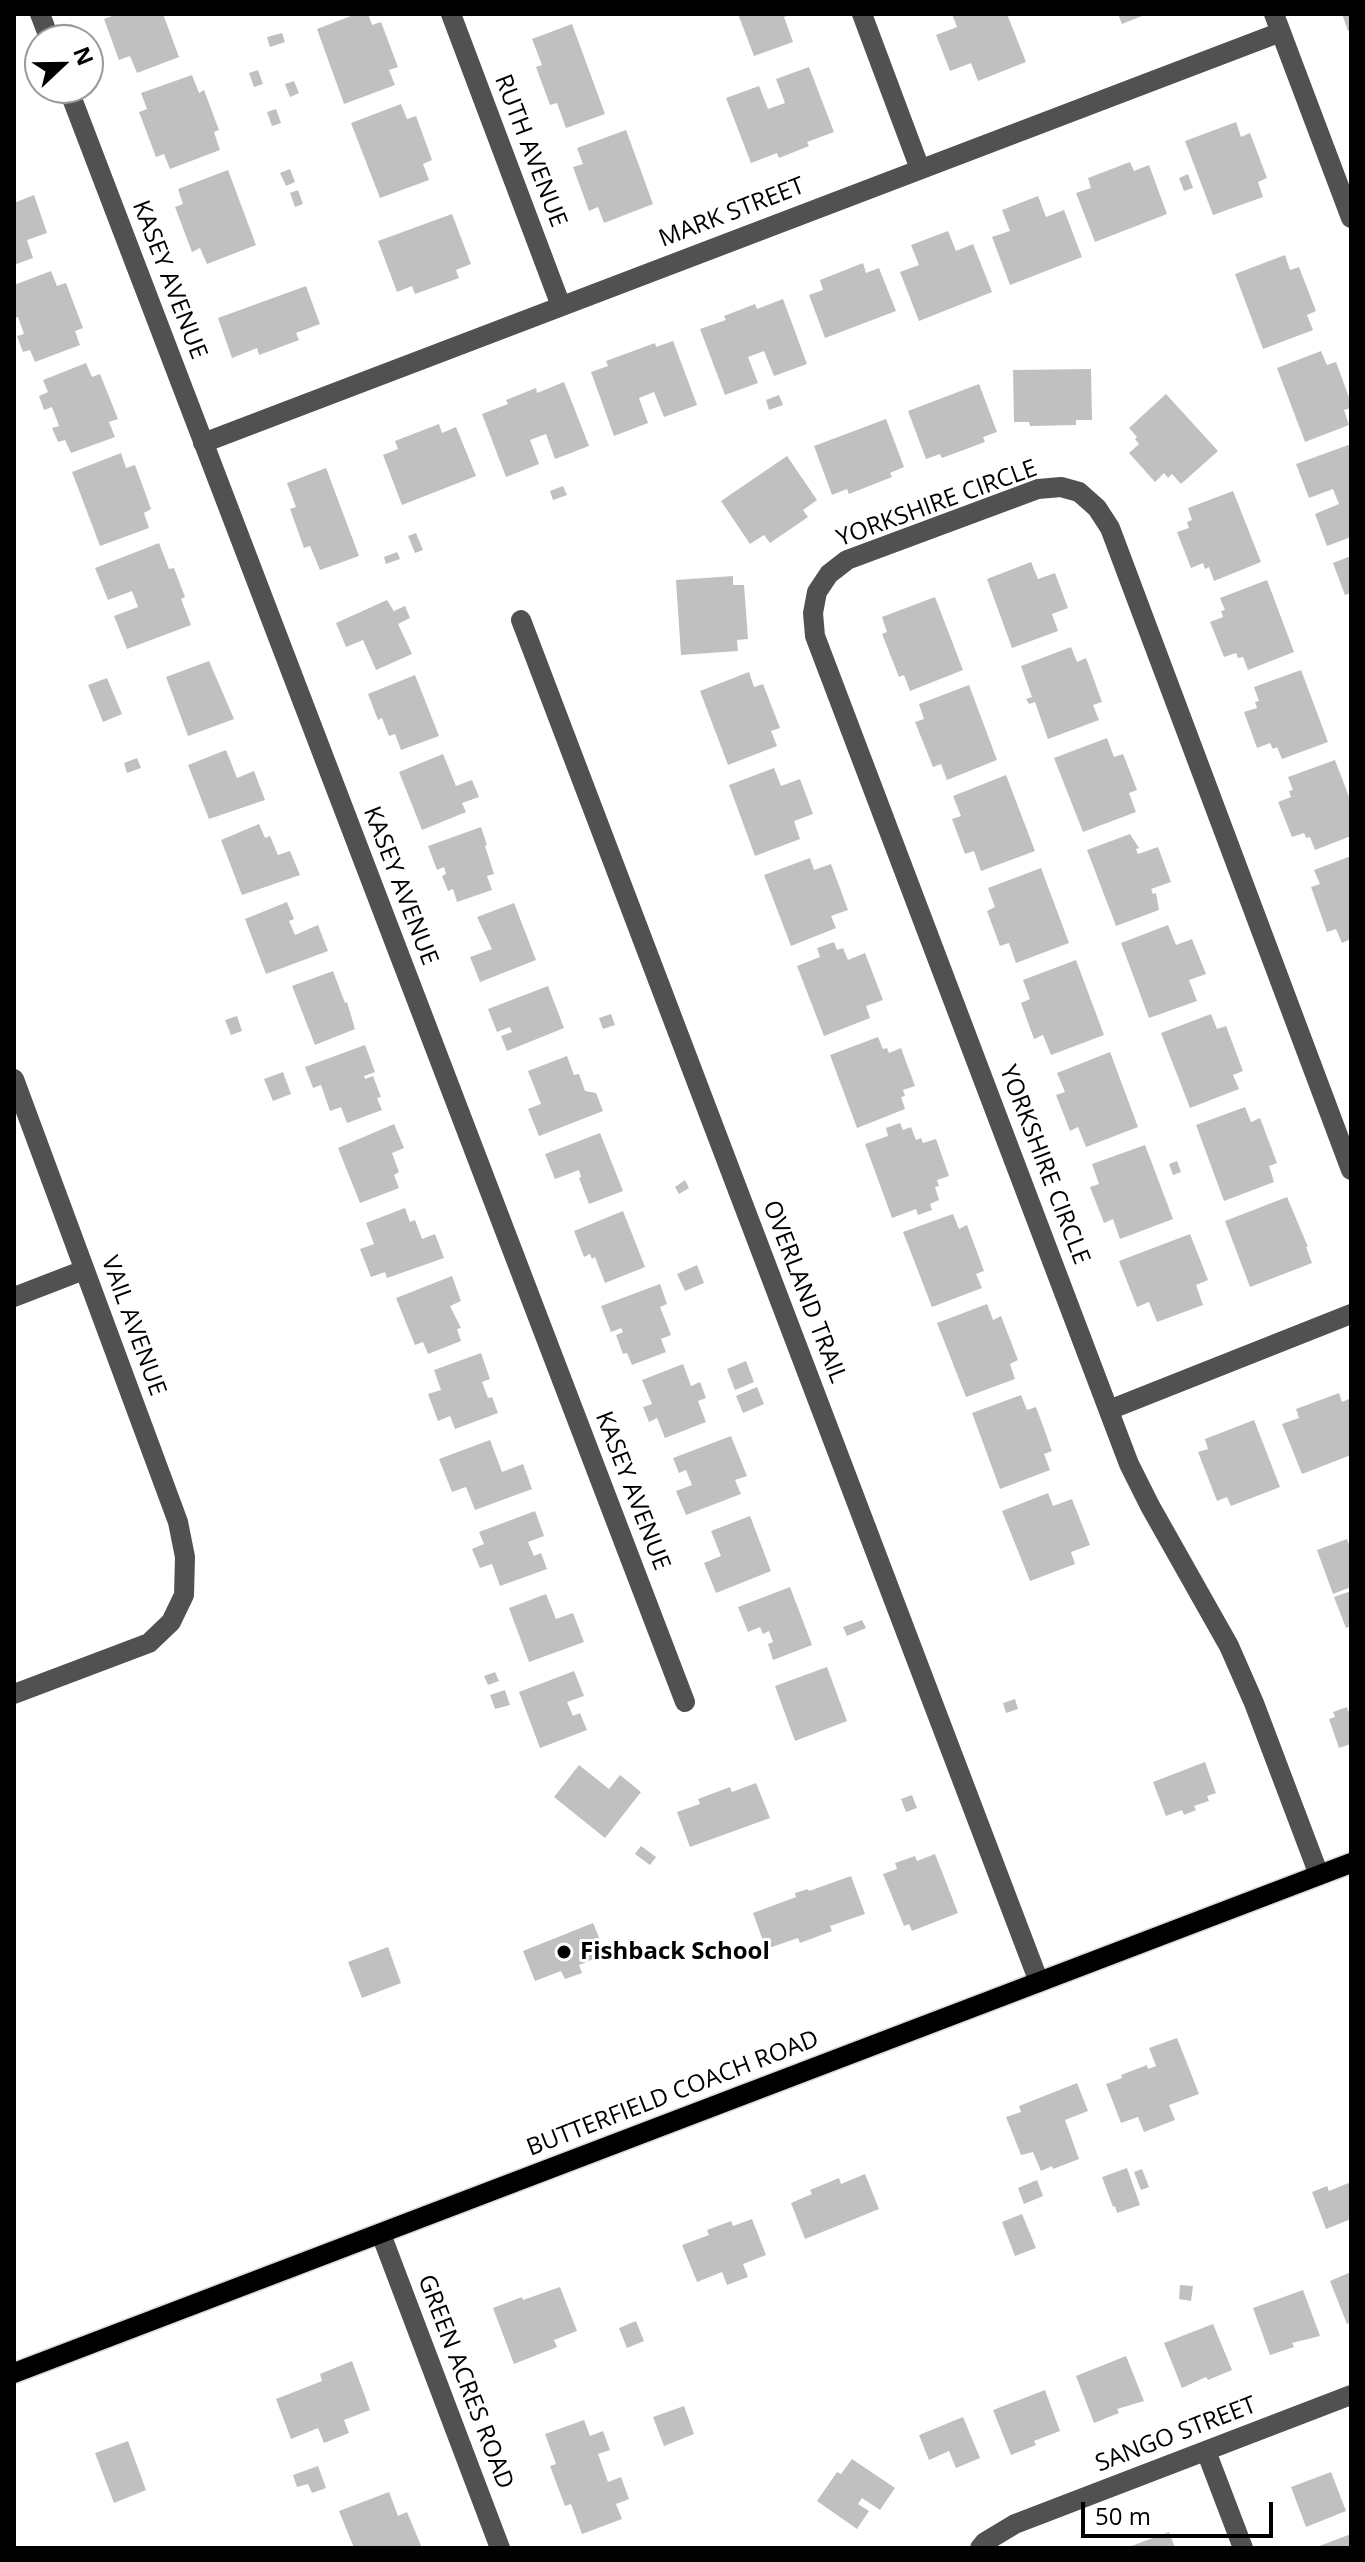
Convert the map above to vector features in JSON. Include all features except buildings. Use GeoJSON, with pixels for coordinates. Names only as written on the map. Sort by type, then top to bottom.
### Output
{"type":"FeatureCollection","features":[{"type":"Feature","properties":{"kind":"main road","name":"BUTTERFIELD COACH ROAD"},"geometry":{"type":"LineString","coordinates":[[14,2373],[1351,1863]]}},
{"type":"Feature","properties":{"kind":"street","name":"RUTH AVENUE"},"geometry":{"type":"LineString","coordinates":[[451,14],[561,306]]}},
{"type":"Feature","properties":{"kind":"street"},"geometry":{"type":"LineString","coordinates":[[862,14],[920,169]]}},
{"type":"Feature","properties":{"kind":"street","name":"MARK STREET"},"geometry":{"type":"LineString","coordinates":[[203,443],[920,169],[1277,23]]}},
{"type":"Feature","properties":{"kind":"street"},"geometry":{"type":"LineString","coordinates":[[1277,23],[1351,218]]}},
{"type":"Feature","properties":{"kind":"street","name":"KASEY AVENUE"},"geometry":{"type":"LineString","coordinates":[[74,104],[685,1702]]}},
{"type":"Feature","properties":{"kind":"street","name":"YORKSHIRE CIRCLE"},"geometry":{"type":"LineString","coordinates":[[1319,1875],[1254,1703],[1229,1646],[1129,1464],[815,636],[813,613],[817,592],[829,574],[847,560],[1038,489],[1061,487],[1079,492],[1097,508],[1110,528],[1351,1170]]}},
{"type":"Feature","properties":{"kind":"street","name":"OVERLAND TRAIL"},"geometry":{"type":"LineString","coordinates":[[521,620],[1039,1982]]}},
{"type":"Feature","properties":{"kind":"street","name":"VAIL AVENUE"},"geometry":{"type":"LineString","coordinates":[[14,1079],[178,1522],[185,1557],[184,1595],[171,1622],[149,1643],[14,1694]]}},
{"type":"Feature","properties":{"kind":"street"},"geometry":{"type":"LineString","coordinates":[[14,1297],[84,1270]]}},
{"type":"Feature","properties":{"kind":"street"},"geometry":{"type":"LineString","coordinates":[[1109,1410],[1351,1314]]}},
{"type":"Feature","properties":{"kind":"street","name":"GREEN ACRES ROAD"},"geometry":{"type":"LineString","coordinates":[[381,2234],[500,2548]]}},
{"type":"Feature","properties":{"kind":"street","name":"SANGO STREET"},"geometry":{"type":"LineString","coordinates":[[980,2548],[1015,2524],[1351,2395]]}},
{"type":"Feature","properties":{"kind":"street"},"geometry":{"type":"LineString","coordinates":[[1206,2451],[1243,2548]]}},
{"type":"Feature","properties":{"kind":"place","name":"Fishback School"},"geometry":{"type":"Point","coordinates":[564,1952]}}]}
